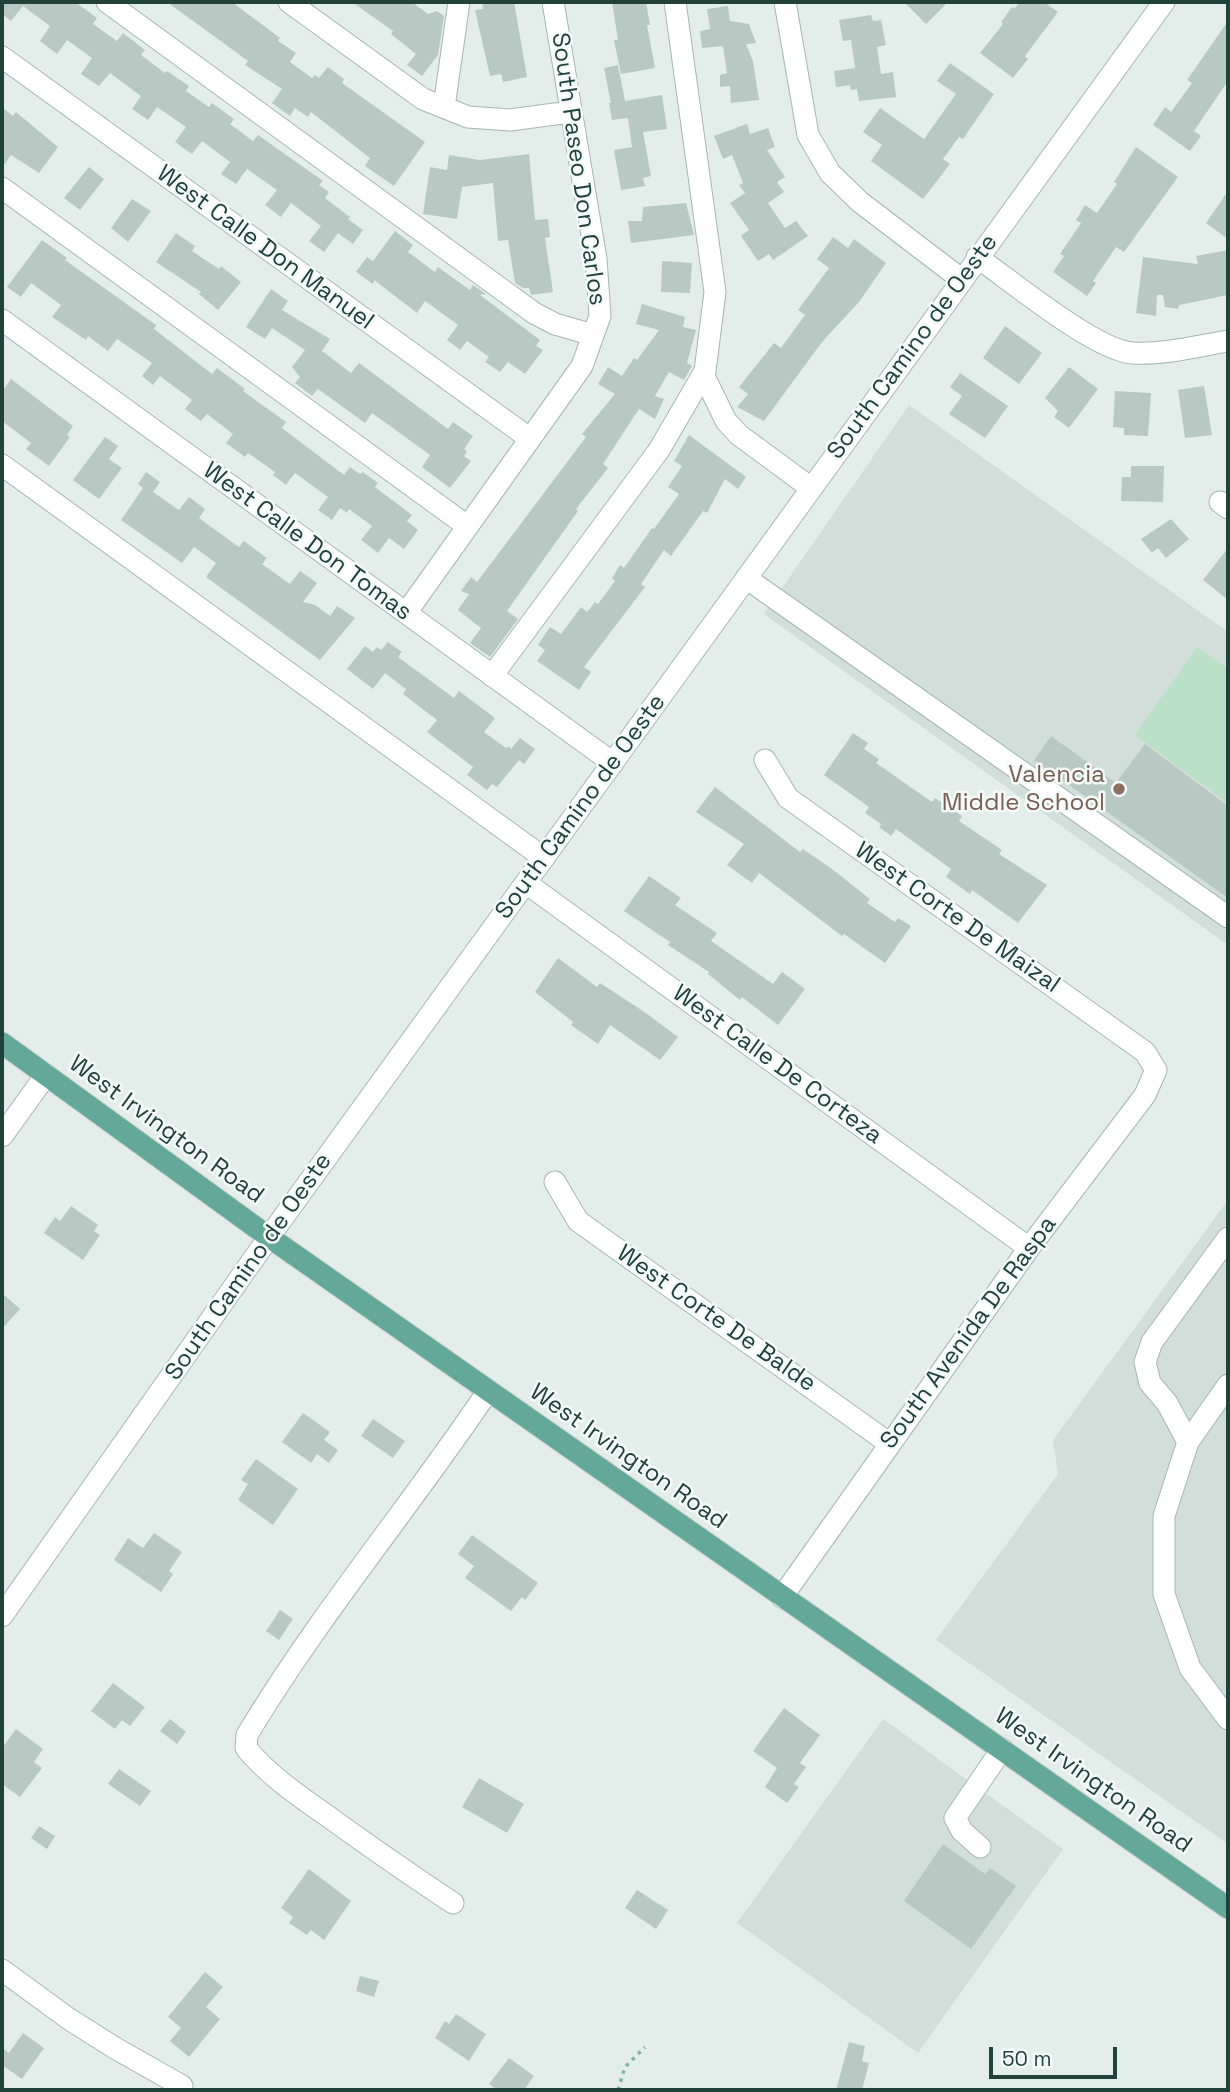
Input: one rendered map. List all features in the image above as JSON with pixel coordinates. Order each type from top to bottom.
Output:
[{"type":"main road","name":"West Irvington Road","points":[[2,1043],[269,1237],[1228,1908]]},
{"type":"street","points":[[107,2],[534,313],[555,324],[593,335]]},
{"type":"street","points":[[289,2],[423,99],[468,117],[510,120],[570,112]]},
{"type":"street","points":[[444,107],[459,2]]},
{"type":"street","name":"South Paseo Don Carlos","points":[[405,613],[582,366],[600,316],[596,259],[553,2]]},
{"type":"street","points":[[492,676],[659,450],[703,374],[715,292],[675,2]]},
{"type":"street","points":[[785,2],[808,135],[830,173],[860,202],[961,279]]},
{"type":"street","name":"South Camino de Oeste","points":[[2,1616],[269,1237],[1164,2]]},
{"type":"street","name":"West Calle Don Manuel","points":[[2,57],[529,438]]},
{"type":"street","points":[[2,188],[467,526]]},
{"type":"street","points":[[977,257],[1098,341],[1130,353],[1170,351],[1228,341]]},
{"type":"street","name":"West Calle Don Tomas","points":[[2,320],[613,763]]},
{"type":"street","points":[[703,374],[726,421],[739,435],[811,488]]},
{"type":"street","points":[[2,465],[544,858]]},
{"type":"street","points":[[746,578],[1228,917]]},
{"type":"street","name":"West Corte De Maizal","points":[[765,760],[788,798],[1145,1052],[1156,1070]]},
{"type":"street","name":"West Calle De Corteza","points":[[526,883],[1029,1248]]},
{"type":"street","name":"South Avenida De Raspa","points":[[782,1597],[1029,1248],[1145,1095],[1156,1070]]},
{"type":"street","points":[[2,1136],[46,1075]]},
{"type":"street","name":"West Corte De Balde","points":[[555,1182],[578,1221],[890,1444]]},
{"type":"street","points":[[1188,1442],[1167,1403],[1150,1383],[1144,1363],[1152,1342],[1228,1238]]},
{"type":"street","points":[[1228,1385],[1188,1442],[1164,1516],[1164,1594],[1190,1668],[1228,1719]]},
{"type":"street","points":[[453,1903],[317,1808],[261,1766],[246,1748],[247,1735],[298,1655],[441,1460],[488,1391]]},
{"type":"street","points":[[980,1847],[962,1831],[955,1818],[1002,1749]]},
{"type":"street","points":[[2,1970],[69,2019],[182,2086]]},
{"type":"path","points":[[618,2090],[625,2067],[645,2047]]},
{"type":"shaded area","name":"Valencia Middle School","points":[[909,405],[1228,632],[1228,945],[764,614]]},
{"type":"shaded area","points":[[1228,1200],[1228,1844],[936,1640],[1058,1474],[1053,1440]]},
{"type":"shaded area","points":[[883,1719],[1063,1849],[918,2053],[737,1923]]},
{"type":"green space","points":[[1197,647],[1228,669],[1228,803],[1135,735]]},
{"type":"building","points":[[2,2],[75,2],[97,18],[93,24],[117,41],[123,33],[145,50],[141,55],[165,73],[167,71],[189,86],[186,91],[209,107],[212,103],[234,119],[230,124],[253,141],[258,135],[323,181],[319,185],[329,192],[325,198],[363,230],[353,244],[338,233],[324,252],[309,241],[321,226],[291,203],[281,217],[265,205],[277,190],[247,169],[236,184],[221,174],[230,162],[202,141],[192,154],[175,142],[186,127],[157,107],[148,120],[132,109],[141,96],[110,73],[99,86],[81,74],[92,58],[67,40],[57,54],[40,41],[50,26],[23,6],[11,21],[2,14]]},
{"type":"building","points":[[167,2],[232,2],[296,53],[290,62],[312,78],[315,75],[319,78],[328,67],[344,79],[342,83],[425,142],[394,186],[365,166],[370,158],[311,112],[308,117],[295,108],[290,116],[272,103],[282,89],[245,65],[248,61]]},
{"type":"building","points":[[352,2],[412,2],[428,14],[437,11],[444,16],[438,55],[422,76],[407,65],[416,54],[391,34],[393,31]]},
{"type":"building","points":[[482,2],[514,2],[527,77],[503,82],[501,74],[490,76],[475,10],[483,9]]},
{"type":"building","points":[[612,2],[646,2],[650,25],[647,25],[655,68],[621,74],[614,40],[618,40]]},
{"type":"building","points":[[904,2],[948,2],[926,24]]},
{"type":"building","points":[[1020,2],[1044,2],[1058,12],[1025,56],[1028,59],[1013,78],[980,53],[1003,24],[1001,22],[1012,7],[1015,8]]},
{"type":"building","points":[[728,6],[730,21],[749,24],[756,43],[746,44],[753,61],[759,100],[731,103],[730,86],[720,87],[720,75],[727,73],[723,46],[702,48],[700,31],[710,29],[707,9]]},
{"type":"building","points":[[871,15],[873,21],[881,20],[886,45],[877,47],[881,74],[893,72],[896,97],[859,101],[857,89],[851,90],[850,85],[836,87],[834,71],[855,68],[851,40],[843,41],[839,20]]},
{"type":"building","points":[[1228,21],[1228,81],[1194,131],[1201,136],[1190,151],[1153,125],[1165,107],[1171,112],[1192,83],[1187,80]]},
{"type":"building","points":[[950,63],[994,94],[963,139],[959,137],[943,159],[950,164],[923,199],[871,161],[882,145],[863,132],[880,108],[924,139],[956,94],[937,81]]},
{"type":"building","points":[[618,65],[625,101],[662,95],[667,129],[643,132],[651,176],[643,178],[645,186],[621,190],[614,150],[632,147],[628,118],[612,120],[604,68]]},
{"type":"building","points":[[2,107],[13,116],[16,112],[58,147],[39,173],[11,155],[2,168]]},
{"type":"building","points":[[747,124],[750,134],[768,128],[775,147],[767,150],[785,177],[777,182],[784,192],[768,203],[785,228],[796,221],[808,236],[773,260],[769,254],[758,261],[741,236],[749,230],[730,203],[745,193],[739,185],[743,183],[732,155],[723,159],[714,136]]},
{"type":"building","points":[[1136,147],[1178,177],[1124,252],[1116,247],[1093,281],[1096,283],[1087,296],[1053,272],[1064,256],[1060,254],[1081,223],[1076,220],[1085,205],[1097,213],[1117,184],[1114,182]]},
{"type":"building","points":[[529,154],[535,220],[548,219],[550,237],[545,238],[553,292],[531,295],[529,288],[515,283],[508,240],[498,241],[493,183],[462,187],[457,219],[423,214],[430,167],[447,170],[449,155],[480,160]]},
{"type":"building","points":[[89,167],[104,179],[80,210],[64,198]]},
{"type":"building","points":[[1228,191],[1228,239],[1206,223]]},
{"type":"building","points":[[132,199],[151,211],[128,242],[111,228]]},
{"type":"building","points":[[686,203],[694,235],[631,243],[628,221],[642,221],[643,207]]},
{"type":"building","points":[[395,231],[413,245],[408,252],[435,272],[438,267],[470,290],[473,285],[486,294],[480,295],[540,340],[536,346],[543,350],[525,374],[508,362],[500,372],[485,362],[489,357],[467,341],[460,350],[447,340],[458,325],[425,301],[417,313],[374,280],[373,284],[356,272],[367,257],[373,261]]},
{"type":"building","points":[[176,233],[195,246],[192,251],[219,269],[221,266],[241,282],[218,310],[199,294],[201,292],[156,262]]},
{"type":"building","points":[[833,237],[848,248],[854,239],[886,263],[859,302],[822,342],[764,421],[737,407],[748,394],[739,387],[774,343],[781,348],[805,315],[798,310],[829,268],[817,259]]},
{"type":"building","points":[[42,240],[67,258],[65,260],[156,325],[154,329],[212,374],[217,368],[245,389],[243,391],[286,422],[282,428],[344,475],[350,467],[360,474],[363,472],[378,483],[375,487],[412,515],[407,521],[418,530],[404,549],[389,538],[378,553],[361,540],[372,526],[349,509],[347,513],[340,508],[332,520],[318,510],[328,497],[295,473],[286,485],[273,475],[275,472],[248,453],[245,457],[226,443],[233,434],[207,414],[201,421],[185,409],[192,400],[160,376],[153,385],[142,376],[152,363],[117,339],[108,351],[88,336],[86,340],[52,317],[61,305],[31,283],[21,297],[7,287]]},
{"type":"building","points":[[1228,250],[1228,295],[1179,305],[1178,309],[1165,307],[1163,295],[1157,295],[1156,316],[1136,313],[1143,257],[1198,264],[1196,256]]},
{"type":"building","points":[[662,261],[692,263],[690,293],[661,292]]},
{"type":"building","points":[[271,289],[288,301],[282,310],[330,339],[322,351],[351,373],[359,363],[448,429],[453,422],[473,436],[464,449],[467,451],[464,456],[471,461],[450,488],[422,467],[430,455],[372,413],[365,423],[318,389],[312,396],[295,383],[300,377],[292,367],[305,350],[272,328],[265,339],[246,327]]},
{"type":"building","points":[[642,304],[685,317],[683,327],[696,330],[687,363],[692,366],[684,380],[669,372],[655,396],[664,399],[655,419],[639,409],[603,464],[608,468],[576,509],[578,511],[507,611],[518,619],[490,657],[470,643],[481,628],[458,610],[469,594],[461,591],[471,577],[477,582],[586,437],[582,434],[615,394],[598,384],[608,367],[622,376],[659,330],[636,324]]},
{"type":"building","points":[[1005,326],[1042,353],[1019,384],[983,358]]},
{"type":"building","points":[[1069,367],[1098,389],[1069,428],[1054,417],[1058,411],[1045,398]]},
{"type":"building","points":[[960,373],[1008,406],[985,438],[949,414],[962,396],[950,387]]},
{"type":"building","points":[[11,379],[73,426],[67,435],[70,437],[49,466],[26,449],[31,443],[2,421],[2,392]]},
{"type":"building","points":[[1204,386],[1212,435],[1185,438],[1178,390]]},
{"type":"building","points":[[1115,391],[1151,393],[1148,436],[1124,435],[1124,428],[1113,427]]},
{"type":"building","points":[[689,435],[746,477],[738,489],[725,479],[707,513],[703,511],[671,556],[664,550],[641,584],[645,587],[584,667],[591,672],[579,690],[537,661],[545,650],[538,645],[550,627],[561,634],[581,607],[587,612],[595,602],[598,604],[615,581],[612,578],[620,565],[624,568],[652,528],[654,529],[679,494],[668,487],[682,466],[674,461]]},
{"type":"building","points":[[105,437],[118,446],[109,459],[122,468],[99,499],[73,480]]},
{"type":"building","points":[[1131,466],[1164,466],[1163,502],[1121,501],[1122,477],[1131,477]]},
{"type":"building","points":[[146,472],[160,482],[153,492],[179,510],[189,497],[205,509],[199,518],[239,547],[244,541],[267,558],[262,564],[290,584],[300,571],[317,583],[303,602],[315,605],[330,616],[337,606],[355,618],[320,660],[206,577],[216,563],[194,547],[182,563],[121,520],[143,488],[138,484]]},
{"type":"building","points":[[1171,519],[1189,539],[1166,558],[1158,548],[1152,553],[1141,539]]},
{"type":"building","points":[[1228,548],[1228,600],[1203,580]]},
{"type":"building","points":[[388,642],[402,652],[398,657],[454,698],[459,691],[495,718],[484,732],[506,748],[509,746],[511,749],[520,738],[535,749],[524,764],[519,760],[497,787],[492,784],[487,790],[467,775],[473,767],[427,732],[437,720],[403,694],[406,689],[385,673],[373,689],[347,669],[365,646],[373,652],[377,647],[381,650]]},
{"type":"building","points":[[853,733],[868,743],[864,749],[879,759],[876,763],[932,802],[935,798],[962,816],[959,821],[1002,850],[999,854],[1047,885],[1018,923],[972,890],[970,894],[946,877],[951,869],[896,829],[891,836],[879,827],[881,824],[865,813],[869,807],[824,775]]},
{"type":"building","points":[[1051,736],[1116,783],[1145,744],[1228,806],[1228,898],[1034,760]]},
{"type":"building","points":[[715,787],[800,852],[803,849],[832,869],[870,899],[867,903],[895,922],[898,918],[911,926],[885,963],[844,934],[842,936],[759,873],[752,883],[727,865],[744,844],[696,812]]},
{"type":"building","points":[[649,876],[681,898],[675,905],[717,933],[711,941],[773,984],[782,972],[805,989],[778,1025],[742,997],[740,1000],[708,974],[709,972],[668,945],[670,942],[624,911]]},
{"type":"building","points":[[558,958],[597,987],[600,983],[678,1037],[660,1060],[610,1025],[598,1044],[571,1025],[573,1022],[535,992]]},
{"type":"building","points":[[71,1206],[98,1225],[94,1231],[100,1235],[83,1260],[44,1233],[55,1217],[60,1221]]},
{"type":"building","points":[[2,1293],[20,1309],[2,1329]]},
{"type":"building","points":[[303,1413],[330,1432],[324,1440],[338,1450],[329,1463],[317,1454],[311,1463],[282,1442]]},
{"type":"building","points":[[373,1419],[405,1441],[393,1458],[361,1436]]},
{"type":"building","points":[[256,1459],[298,1489],[273,1525],[238,1500],[248,1484],[241,1480]]},
{"type":"building","points":[[154,1533],[182,1552],[169,1571],[173,1574],[161,1592],[114,1560],[128,1538],[143,1548]]},
{"type":"building","points":[[472,1535],[538,1583],[525,1600],[522,1597],[511,1611],[465,1578],[474,1566],[458,1554]]},
{"type":"building","points":[[280,1610],[293,1619],[279,1640],[266,1631]]},
{"type":"building","points":[[113,1683],[145,1707],[130,1726],[122,1720],[115,1729],[91,1711]]},
{"type":"building","points":[[784,1708],[820,1735],[800,1763],[806,1767],[794,1784],[799,1787],[787,1803],[765,1787],[777,1768],[753,1751]]},
{"type":"building","points":[[170,1719],[186,1732],[177,1744],[160,1731]]},
{"type":"building","points":[[16,1729],[43,1749],[34,1762],[42,1768],[20,1797],[2,1784],[2,1748]]},
{"type":"building","points":[[119,1769],[151,1791],[140,1806],[108,1784]]},
{"type":"building","points":[[479,1778],[524,1804],[507,1833],[462,1807]]},
{"type":"building","points":[[39,1826],[55,1836],[47,1849],[31,1838]]},
{"type":"building","points":[[943,1844],[985,1874],[990,1868],[1016,1886],[971,1949],[904,1901]]},
{"type":"building","points":[[309,1869],[351,1901],[324,1940],[311,1930],[307,1935],[289,1923],[293,1917],[281,1908]]},
{"type":"building","points":[[637,1890],[668,1910],[656,1929],[625,1908]]},
{"type":"building","points":[[205,1972],[223,1987],[206,2007],[220,2019],[189,2057],[170,2041],[181,2028],[168,2017]]},
{"type":"building","points":[[360,1976],[379,1981],[374,1997],[356,1991]]},
{"type":"building","points":[[456,2014],[486,2034],[469,2061],[435,2038],[445,2021],[449,2024]]},
{"type":"building","points":[[23,2033],[44,2048],[22,2079],[2,2065],[2,2048],[9,2053]]},
{"type":"building","points":[[849,2042],[865,2046],[862,2061],[869,2063],[862,2090],[836,2090]]},
{"type":"building","points":[[509,2058],[534,2076],[524,2090],[497,2090],[489,2084]]},
{"type":"place","name":"Valencia Middle School","points":[[1119,789]]}]
